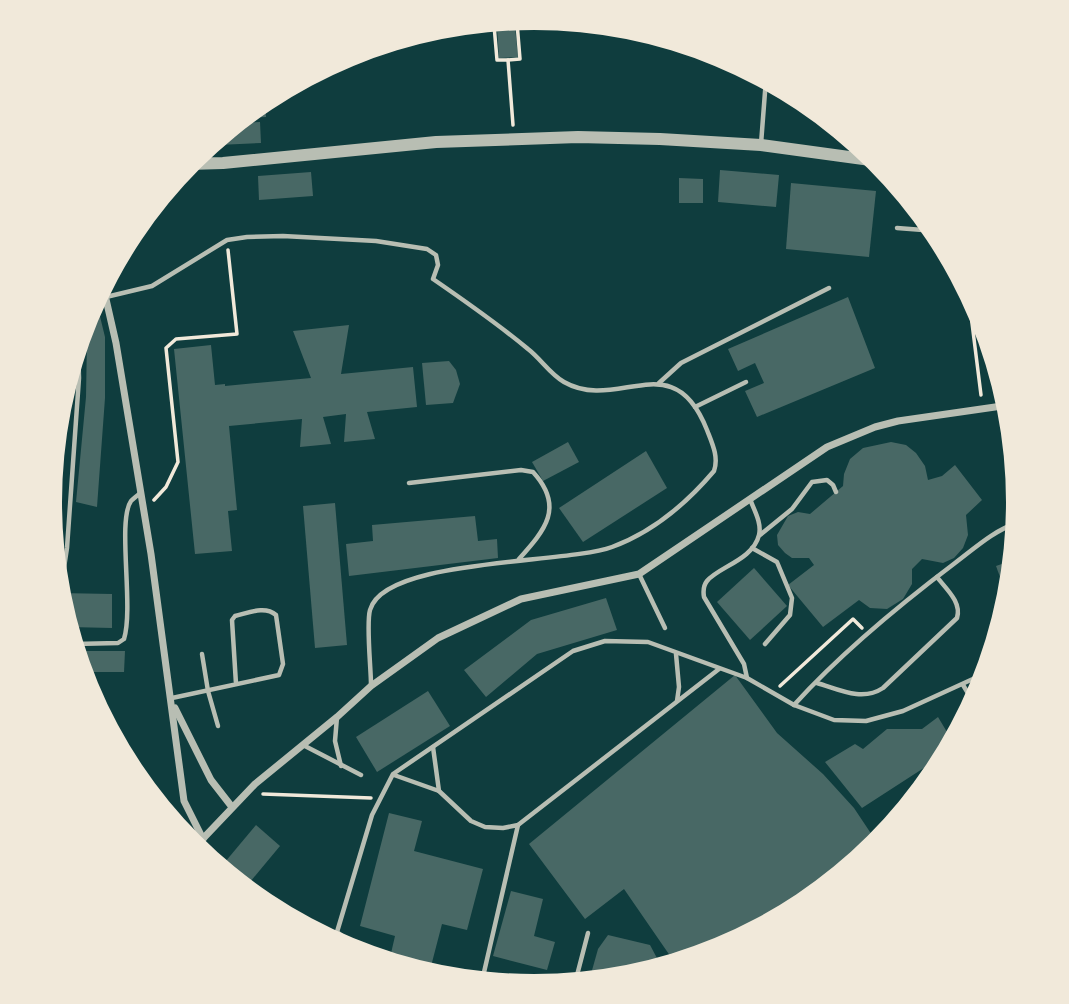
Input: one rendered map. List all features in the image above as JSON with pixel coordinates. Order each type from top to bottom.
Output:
[{"type":"street","points":[[206,163],[422,143],[514,138],[660,139],[761,145],[858,158]]},
{"type":"street","points":[[107,302],[144,512],[184,801],[202,837]]},
{"type":"street","points":[[204,838],[247,793],[371,686],[438,638],[521,599],[639,574],[827,447],[876,427],[997,407]]},
{"type":"street","points":[[172,700],[211,780],[232,807]]},
{"type":"lane","points":[[761,145],[765,90]]},
{"type":"lane","points":[[897,228],[920,230]]},
{"type":"lane","points":[[110,296],[152,286],[226,240],[283,236],[376,242],[427,249],[436,255],[438,265],[433,279],[530,350],[571,386],[597,391],[659,384],[689,398],[705,426],[716,457],[716,465],[714,471],[685,502],[638,536],[610,548],[591,553],[518,560],[417,577],[388,587],[370,609],[371,686]]},
{"type":"lane","points":[[659,384],[681,363],[829,288]]},
{"type":"lane","points":[[65,558],[79,377]]},
{"type":"lane","points":[[695,407],[746,382]]},
{"type":"lane","points":[[409,483],[521,470],[533,472],[548,494],[548,523],[518,560]]},
{"type":"lane","points":[[747,678],[744,664],[704,597],[703,588],[707,580],[729,568],[752,548],[759,536],[792,509],[812,482],[827,480],[836,492]]},
{"type":"lane","points":[[84,644],[118,643],[124,639],[128,611],[127,520],[131,502],[141,493]]},
{"type":"lane","points":[[750,499],[759,523],[759,536]]},
{"type":"lane","points":[[794,705],[868,635],[937,577],[1000,528],[1006,526]]},
{"type":"lane","points":[[752,548],[777,562],[792,598],[790,615],[765,644]]},
{"type":"lane","points":[[639,574],[665,628]]},
{"type":"lane","points":[[816,683],[860,695],[870,695],[883,688],[957,618],[959,611],[956,602],[937,577]]},
{"type":"lane","points":[[172,700],[279,675],[282,669],[276,615],[271,611],[235,616],[232,620],[236,684]]},
{"type":"lane","points":[[337,931],[368,828],[393,774],[572,652],[606,641],[648,642],[747,678],[794,705],[834,720],[866,721],[903,710],[972,680]]},
{"type":"lane","points":[[202,654],[208,691],[218,726]]},
{"type":"lane","points":[[676,654],[679,687],[677,702]]},
{"type":"lane","points":[[393,774],[439,791],[471,821],[485,827],[518,825],[719,669]]},
{"type":"lane","points":[[963,685],[967,692]]},
{"type":"lane","points":[[337,717],[335,741],[341,767]]},
{"type":"lane","points":[[303,745],[361,775]]},
{"type":"lane","points":[[433,747],[439,791]]},
{"type":"lane","points":[[484,971],[518,825]]},
{"type":"lane","points":[[578,972],[588,933]]},
{"type":"path","points":[[495,32],[497,61],[520,59],[518,31]]},
{"type":"path","points":[[508,60],[514,138]]},
{"type":"path","points":[[144,512],[166,487],[178,462],[166,348],[176,339],[237,334],[226,240]]},
{"type":"path","points":[[972,324],[981,394]]},
{"type":"path","points":[[778,688],[853,619],[868,635]]},
{"type":"path","points":[[247,793],[380,799]]},
{"type":"building","points":[[515,31],[518,57],[499,58],[497,32]]},
{"type":"building","points":[[260,122],[261,143],[226,145],[247,127]]},
{"type":"building","points":[[720,170],[779,175],[776,207],[718,202]]},
{"type":"building","points":[[311,172],[313,196],[259,200],[258,176]]},
{"type":"building","points":[[679,178],[703,179],[703,203],[679,203]]},
{"type":"building","points":[[791,183],[876,191],[869,257],[786,249]]},
{"type":"building","points":[[848,297],[875,368],[757,417],[745,391],[764,383],[755,363],[738,371],[728,349]]},
{"type":"building","points":[[100,317],[105,337],[105,398],[97,507],[76,502],[86,397],[87,351]]},
{"type":"building","points":[[349,325],[341,374],[413,367],[417,407],[367,412],[375,439],[344,442],[346,414],[323,417],[331,444],[300,447],[302,419],[229,426],[237,510],[228,511],[232,551],[195,554],[174,349],[211,345],[215,385],[311,378],[293,331]]},
{"type":"building","points":[[449,361],[456,370],[460,384],[453,403],[426,405],[422,363]]},
{"type":"building","points":[[568,442],[579,462],[543,481],[532,462]]},
{"type":"building","points":[[891,442],[906,445],[916,453],[925,466],[928,480],[942,476],[955,465],[982,500],[966,515],[968,535],[963,548],[954,558],[943,563],[922,559],[912,569],[912,584],[903,599],[887,609],[870,608],[859,600],[823,627],[788,585],[814,565],[809,558],[792,558],[785,553],[778,545],[777,535],[788,516],[798,512],[810,514],[843,486],[850,459],[863,448]]},
{"type":"building","points":[[646,451],[667,488],[583,542],[559,508]]},
{"type":"building","points":[[335,503],[347,645],[315,648],[303,506]]},
{"type":"building","points":[[475,516],[478,541],[497,539],[498,558],[349,576],[346,544],[373,541],[372,525]]},
{"type":"building","points":[[1003,564],[1001,578],[996,566]]},
{"type":"building","points":[[754,568],[787,606],[750,640],[717,602]]},
{"type":"building","points":[[71,593],[112,594],[112,628],[79,627]]},
{"type":"building","points":[[606,598],[617,630],[537,654],[486,697],[464,670],[531,620]]},
{"type":"building","points":[[86,651],[125,651],[124,672],[94,672]]},
{"type":"building","points":[[735,675],[777,733],[823,774],[854,808],[871,833],[822,877],[771,911],[715,938],[669,954],[624,889],[585,919],[529,844]]},
{"type":"building","points":[[428,691],[450,726],[377,772],[356,737]]},
{"type":"building","points":[[938,717],[947,731],[924,768],[862,808],[825,762],[855,744],[863,749],[887,729],[922,729]]},
{"type":"building","points":[[389,813],[422,821],[414,851],[483,869],[467,930],[442,924],[432,963],[391,952],[395,936],[360,926]]},
{"type":"building","points":[[256,825],[280,846],[251,880],[227,860]]},
{"type":"building","points":[[511,891],[543,899],[534,936],[555,942],[547,970],[493,956]]},
{"type":"building","points":[[608,935],[650,945],[657,958],[592,970],[598,949]]}]
